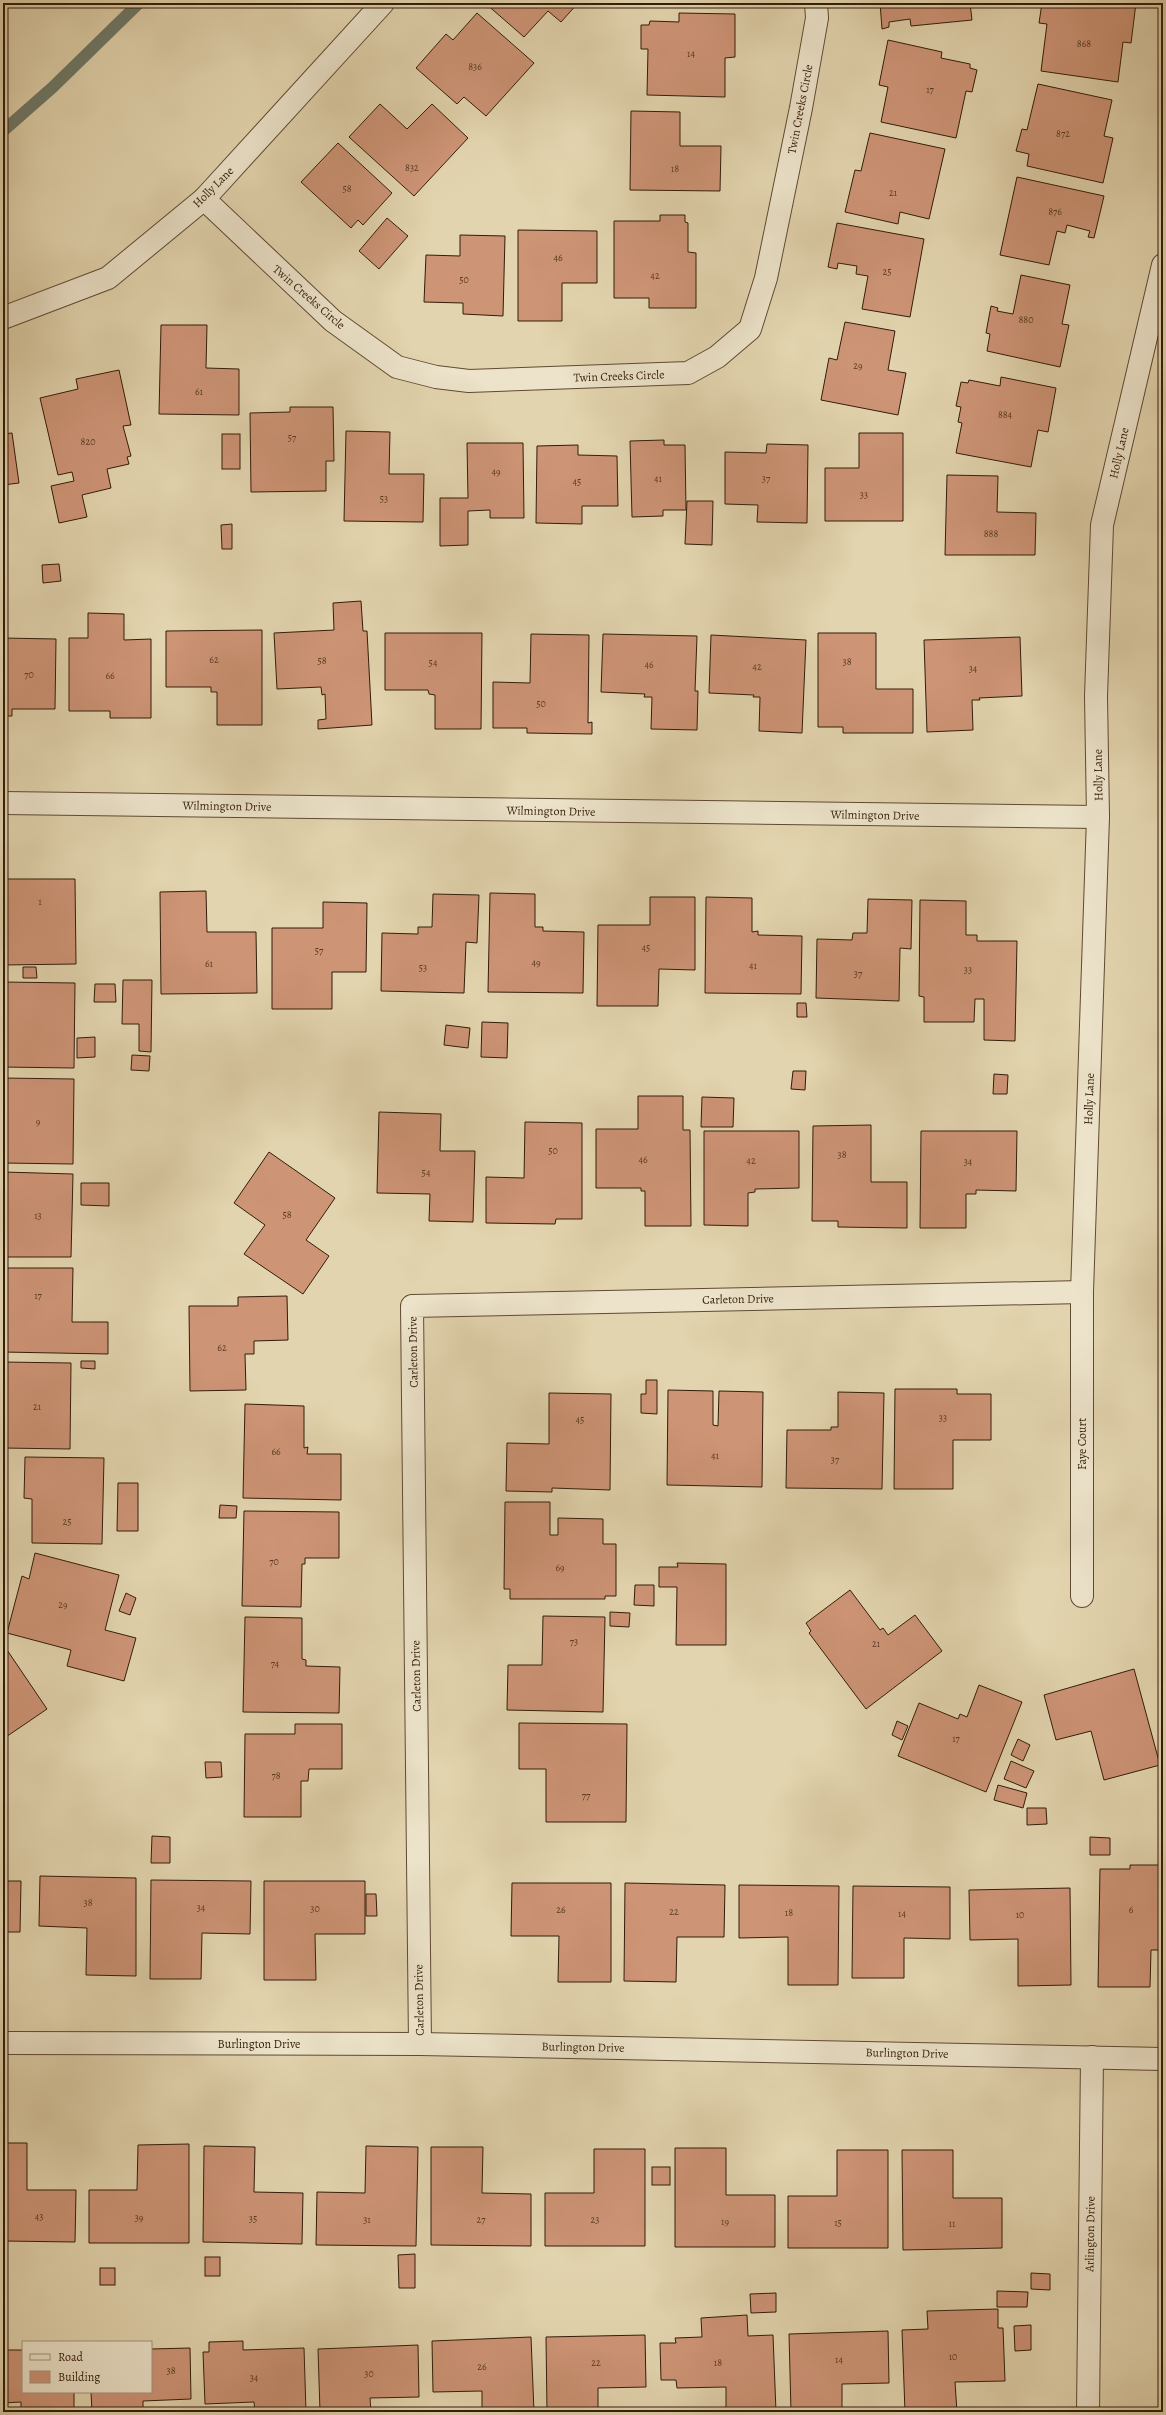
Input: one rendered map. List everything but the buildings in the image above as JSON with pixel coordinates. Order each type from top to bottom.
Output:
[{"type":"street","name":"Holly Lane","points":[[3,318],[108,278],[204,199],[383,3]]},
{"type":"street","name":"Twin Creeks Circle","points":[[204,199],[333,321],[397,367],[436,377],[469,381],[688,373],[717,357],[750,329],[766,278],[801,108],[817,18],[816,3]]},
{"type":"street","name":"Holly Lane","points":[[1082,1292],[1098,817],[1096,696],[1102,525],[1163,265]]},
{"type":"street","name":"Wilmington Drive","points":[[3,803],[1098,817]]},
{"type":"street","name":"Faye Court","points":[[1082,1292],[1082,1596]]},
{"type":"street","name":"Carleton Drive","points":[[420,2044],[412,1306],[1082,1292]]},
{"type":"street","name":"Burlington Drive","points":[[3,2043],[420,2044],[1163,2059]]},
{"type":"street","name":"Arlington Drive","points":[[1088,2412],[1092,2057]]},
{"type":"waterway","points":[[3,131],[53,87],[139,3]]}]
